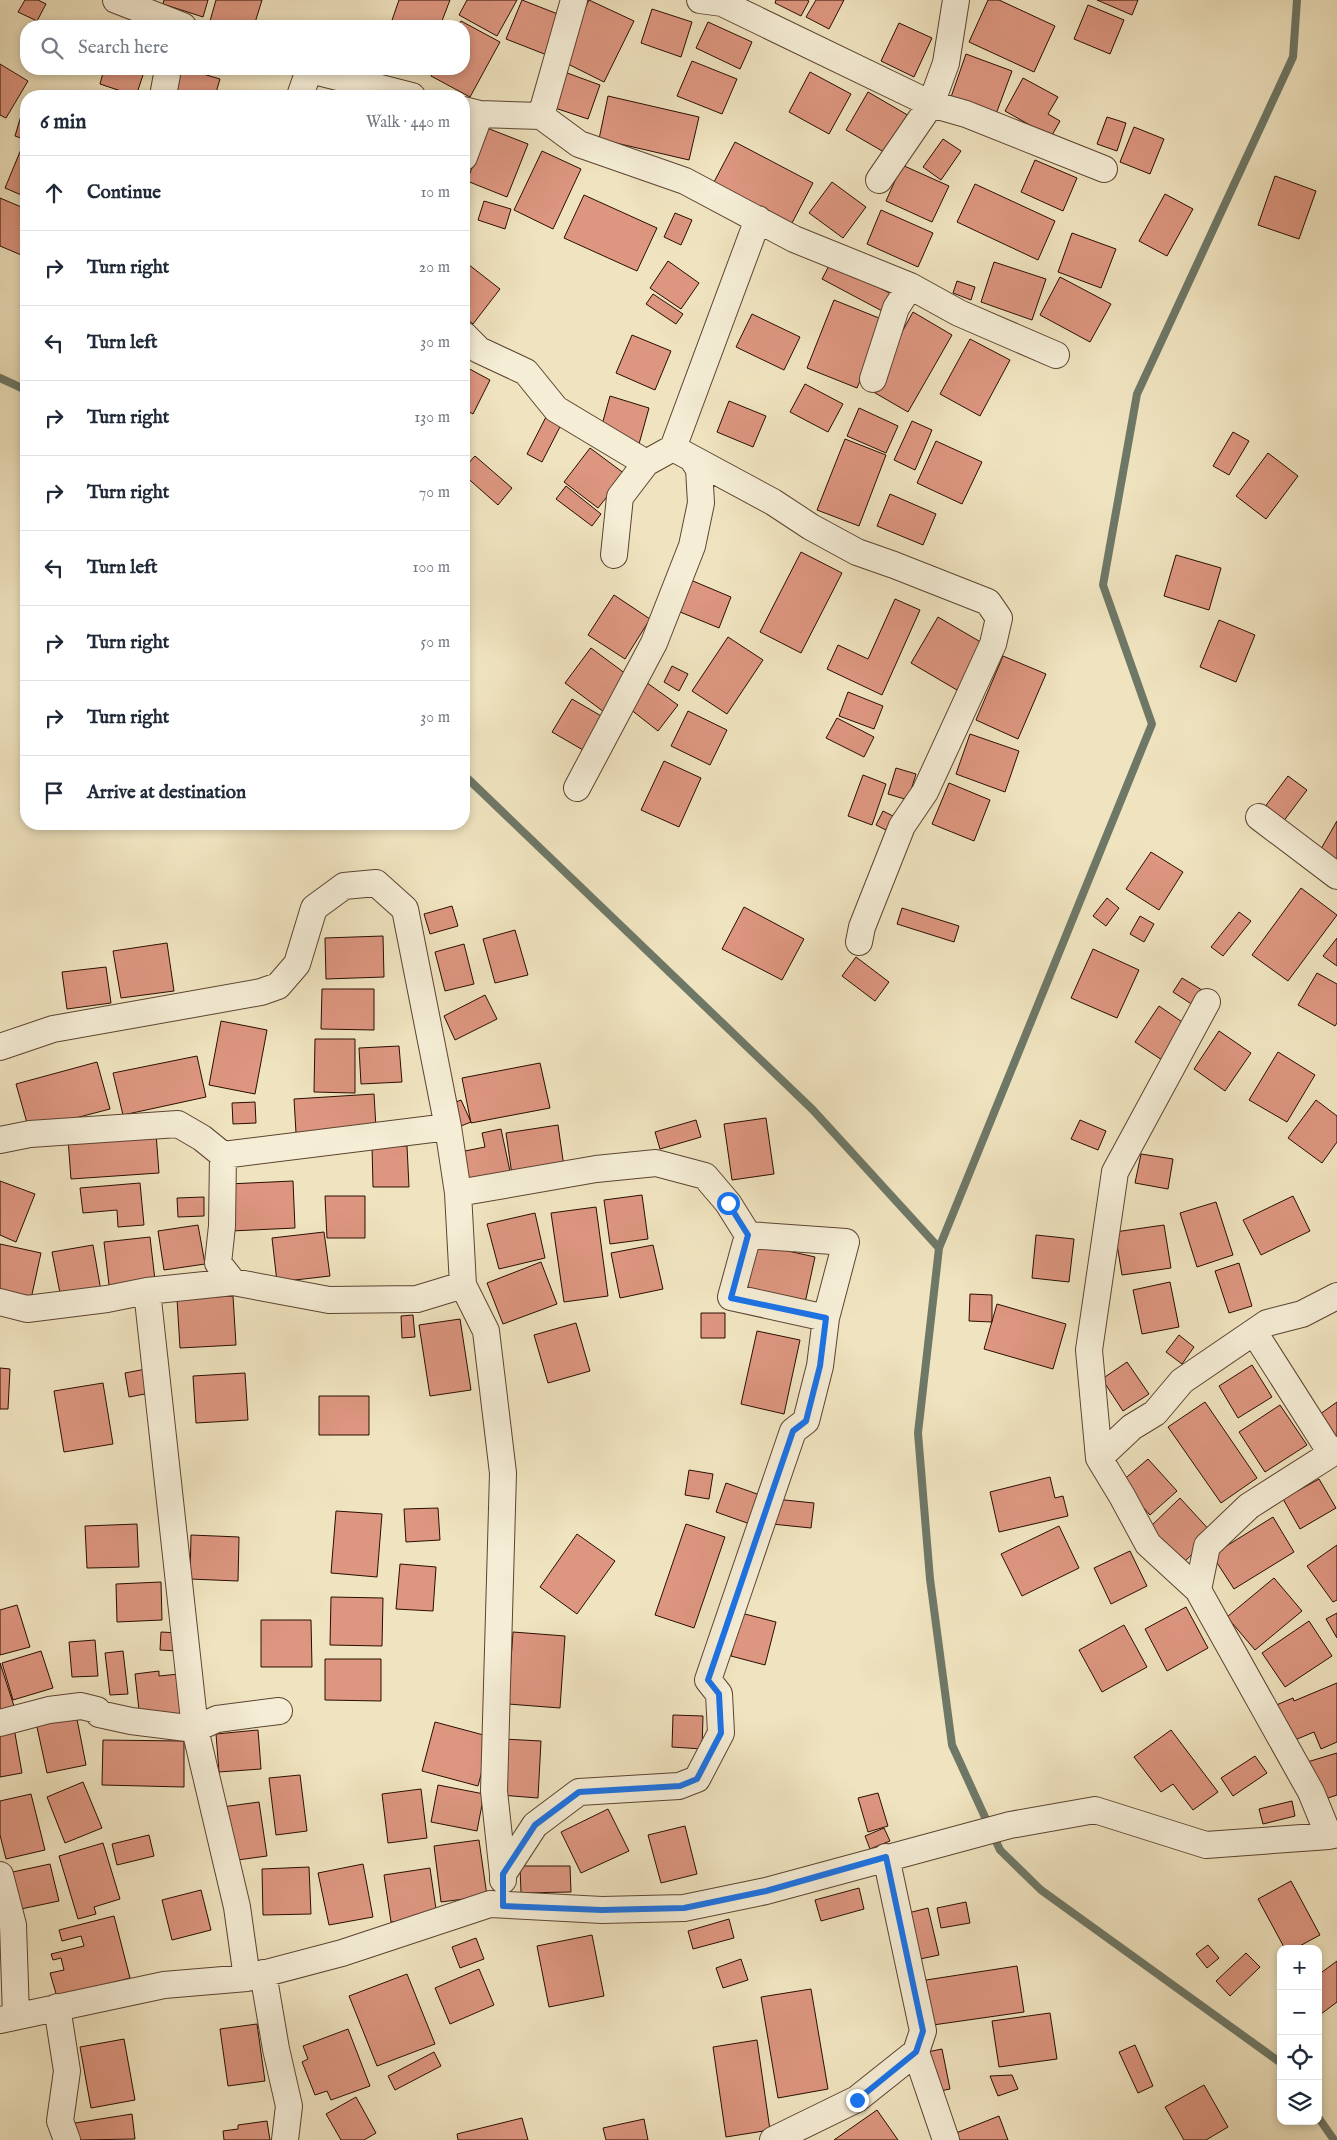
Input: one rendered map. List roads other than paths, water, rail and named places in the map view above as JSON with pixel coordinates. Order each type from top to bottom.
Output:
[{"type":"street","points":[[116,0],[166,20]]},
{"type":"street","points":[[541,116],[574,0]]},
{"type":"street","points":[[700,0],[722,3],[931,104],[966,114],[1104,169]]},
{"type":"street","points":[[879,180],[931,104],[946,63],[956,0]]},
{"type":"street","points":[[164,90],[167,75]]},
{"type":"street","points":[[302,90],[305,75]]},
{"type":"street","points":[[330,75],[389,90]]},
{"type":"street","points":[[472,112],[541,116],[579,144],[684,181],[794,239],[910,286],[959,313],[1056,355]]},
{"type":"street","points":[[683,454],[758,219]]},
{"type":"street","points":[[873,379],[896,308],[910,286]]},
{"type":"street","points":[[470,341],[479,350],[526,372],[556,409],[646,463]]},
{"type":"street","points":[[577,788],[654,643],[692,546],[701,503],[699,469],[683,454]]},
{"type":"street","points":[[614,555],[620,497],[646,463],[683,454],[773,502],[811,527],[857,552],[988,602],[999,618],[993,644],[925,792],[902,826],[862,927],[859,942]]},
{"type":"street","points":[[1258,818],[1337,876]]},
{"type":"street","points":[[0,1047],[53,1028],[261,992],[278,986],[297,964],[314,908],[344,886],[376,883],[405,909],[448,1127],[458,1193],[463,1284],[486,1331],[502,1474],[494,1790],[503,1874],[503,1906]]},
{"type":"street","points":[[0,1875],[13,1925],[8,2018],[164,1985],[255,1975],[342,1953],[490,1904],[602,1910],[684,1908],[766,1891],[1010,1825],[1095,1810],[1206,1845],[1333,1835],[1198,1590],[1148,1544],[1099,1458],[1089,1350],[1115,1172],[1207,1002]]},
{"type":"street","points":[[0,1140],[30,1134],[178,1124],[202,1138],[223,1155],[448,1127]]},
{"type":"street","points":[[223,1155],[222,1226],[218,1263],[233,1282]]},
{"type":"street","points":[[458,1193],[596,1169],[656,1163],[705,1176],[728,1203],[748,1235],[731,1298],[826,1318]]},
{"type":"street","points":[[503,1874],[535,1825],[579,1792],[680,1786],[697,1779],[721,1733],[719,1694],[708,1680],[793,1431],[806,1421],[820,1366],[826,1318],[846,1242],[748,1235]]},
{"type":"street","points":[[0,1302],[27,1309],[107,1299],[146,1291],[233,1282],[329,1300],[417,1298],[463,1284]]},
{"type":"street","points":[[146,1291],[195,1730],[237,1908],[276,2049],[289,2106],[285,2140]]},
{"type":"street","points":[[1099,1458],[1132,1427],[1156,1413],[1182,1381],[1267,1323],[1334,1304]]},
{"type":"street","points":[[1198,1590],[1207,1546],[1249,1506],[1334,1451],[1254,1332]]},
{"type":"street","points":[[0,1723],[49,1710],[81,1706],[96,1710],[99,1714],[131,1721],[195,1730],[218,1719],[279,1712]]},
{"type":"street","points":[[773,2140],[857,2100],[916,2052],[923,2031],[886,1857]]},
{"type":"street","points":[[58,2007],[67,2071],[60,2122],[67,2140]]},
{"type":"street","points":[[916,2052],[946,2140]]},
{"type":"waterway","points":[[1277,2060],[1041,1890],[1000,1850],[952,1745],[930,1579],[918,1433],[939,1248],[1152,724],[1103,585],[1137,394],[1293,57],[1297,0]]},
{"type":"waterway","points":[[0,378],[20,387]]},
{"type":"waterway","points":[[470,781],[813,1110],[939,1248]]},
{"type":"waterway","points":[[1322,2123],[1334,2140]]}]
